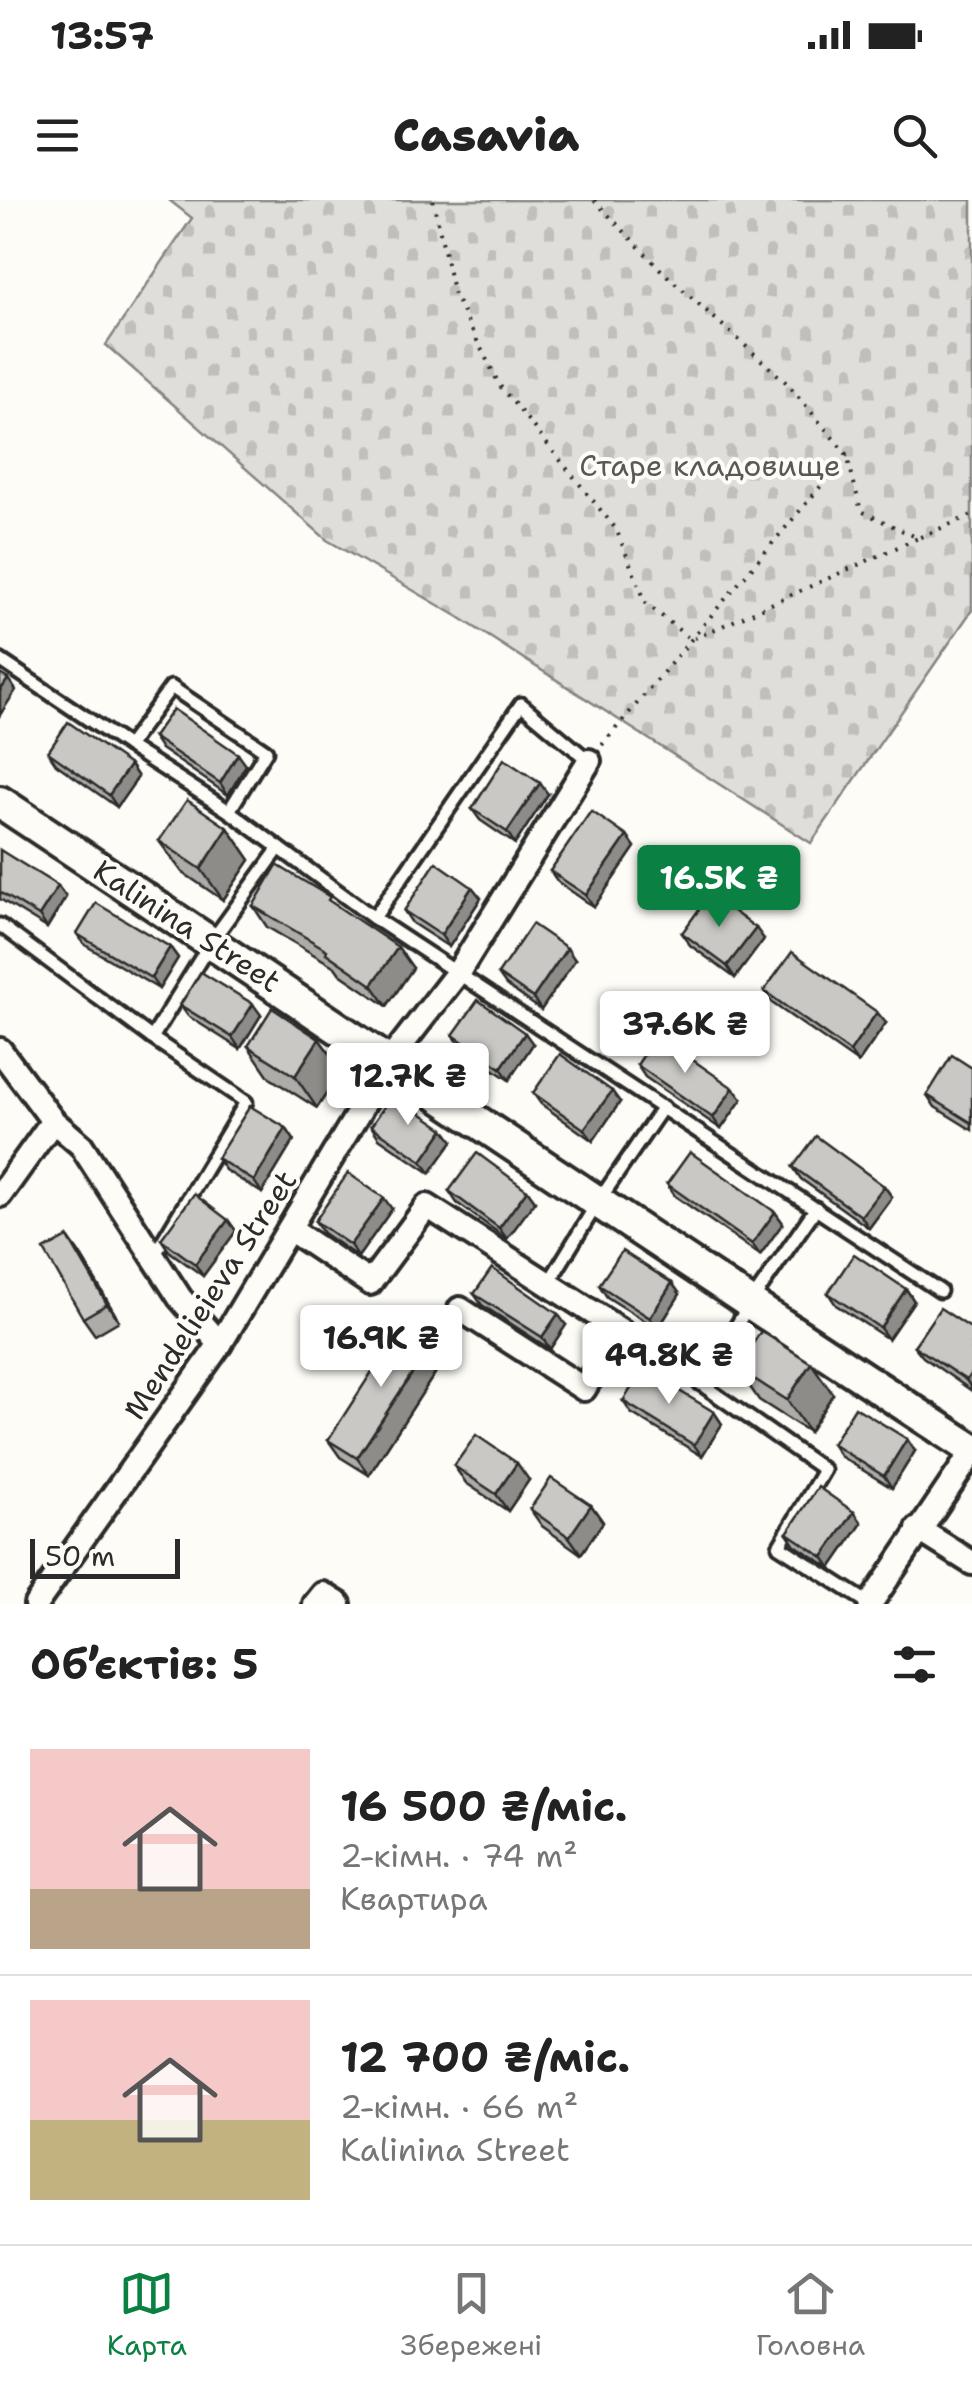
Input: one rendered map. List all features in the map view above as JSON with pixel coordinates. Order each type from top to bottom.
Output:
[{"type":"street","name":"Mendelieieva Street","points":[[36,1604],[220,1344],[390,1060],[458,971],[589,761]]},
{"type":"street","name":"Kalinina Street","points":[[0,802],[972,1451]]},
{"type":"street","points":[[0,1050],[52,1120],[81,1145],[199,1324],[220,1344]]},
{"type":"street","points":[[0,1195],[52,1120]]},
{"type":"street","points":[[291,1230],[370,1283],[427,1206],[620,1330],[584,1389],[460,1309]]},
{"type":"street","points":[[870,1604],[972,1451]]},
{"type":"street","points":[[918,1529],[972,1563]]},
{"type":"street","points":[[315,1604],[323,1594],[338,1604]]},
{"type":"lane","points":[[0,660],[229,811],[374,918],[940,1291]]},
{"type":"lane","points":[[128,746],[170,687],[266,751],[229,811]]},
{"type":"lane","points":[[374,918],[521,704],[589,761]]},
{"type":"lane","points":[[152,1038],[210,942],[279,848]]},
{"type":"lane","points":[[0,925],[246,1102],[153,1257]]},
{"type":"lane","points":[[548,1284],[663,1107]]},
{"type":"lane","points":[[701,1384],[816,1208]]},
{"type":"lane","points":[[620,1330],[824,1470],[780,1546],[870,1604]]},
{"type":"path","points":[[433,200],[454,295],[500,386],[616,530],[646,603],[691,640]]},
{"type":"path","points":[[594,200],[663,272],[788,384],[847,455],[861,511],[918,538]]},
{"type":"path","points":[[589,761],[847,455]]},
{"type":"path","points":[[691,640],[972,515]]},
{"type":"green space","name":"Старе кладовище","points":[[169,200],[972,200],[972,610],[811,843],[457,616],[327,540],[106,345],[192,218]]},
{"type":"building","points":[[0,674],[8,679],[0,691]]},
{"type":"building","points":[[173,709],[238,754],[220,783],[153,737]]},
{"type":"building","points":[[68,722],[130,765],[109,795],[48,752]]},
{"type":"building","points":[[504,759],[540,783],[507,832],[472,809]]},
{"type":"building","points":[[187,800],[228,828],[201,869],[159,841]]},
{"type":"building","points":[[591,811],[627,836],[586,895],[550,871]]},
{"type":"building","points":[[0,850],[58,886],[39,916],[0,892]]},
{"type":"building","points":[[436,862],[472,887],[441,935],[404,911]]},
{"type":"building","points":[[277,865],[330,897],[328,900],[398,947],[372,985],[327,950],[253,906]]},
{"type":"building","points":[[710,894],[756,928],[727,966],[682,933]]},
{"type":"building","points":[[96,903],[170,947],[151,978],[77,934]]},
{"type":"building","points":[[532,924],[567,948],[533,998],[498,974]]},
{"type":"building","points":[[792,952],[877,1012],[850,1052],[764,991]]},
{"type":"building","points":[[201,972],[253,1004],[232,1037],[180,1005]]},
{"type":"building","points":[[478,1000],[525,1033],[501,1068],[453,1035]]},
{"type":"building","points":[[272,1008],[319,1039],[295,1076],[248,1046]]},
{"type":"building","points":[[657,1035],[733,1088],[713,1118],[637,1065]]},
{"type":"building","points":[[560,1054],[612,1091],[584,1129],[533,1093]]},
{"type":"building","points":[[952,1055],[972,1068],[972,1123],[927,1095]]},
{"type":"building","points":[[393,1094],[444,1129],[422,1161],[371,1126]]},
{"type":"building","points":[[250,1106],[286,1128],[254,1181],[217,1158]]},
{"type":"building","points":[[816,1136],[884,1186],[861,1216],[793,1167]]},
{"type":"building","points":[[690,1152],[775,1212],[752,1244],[667,1184]]},
{"type":"building","points":[[477,1153],[527,1190],[499,1228],[449,1191]]},
{"type":"building","points":[[348,1173],[384,1198],[350,1245],[315,1221]]},
{"type":"building","points":[[194,1194],[228,1220],[195,1264],[161,1239]]},
{"type":"building","points":[[68,1237],[107,1304],[83,1318],[44,1250]]},
{"type":"building","points":[[622,1251],[672,1283],[650,1318],[599,1285]]},
{"type":"building","points":[[854,1254],[906,1289],[880,1328],[828,1293]]},
{"type":"building","points":[[492,1268],[558,1314],[542,1337],[474,1294]]},
{"type":"building","points":[[940,1308],[972,1329],[972,1372],[966,1380],[914,1346]]},
{"type":"building","points":[[404,1322],[433,1341],[357,1458],[328,1440]]},
{"type":"building","points":[[761,1331],[811,1363],[787,1400],[737,1368]]},
{"type":"building","points":[[643,1369],[714,1412],[694,1445],[623,1401]]},
{"type":"building","points":[[855,1407],[907,1439],[884,1476],[832,1444]]},
{"type":"building","points":[[476,1435],[517,1463],[496,1494],[454,1466]]},
{"type":"building","points":[[551,1478],[591,1505],[569,1537],[530,1509]]},
{"type":"building","points":[[818,1487],[854,1512],[823,1557],[787,1533]]}]
